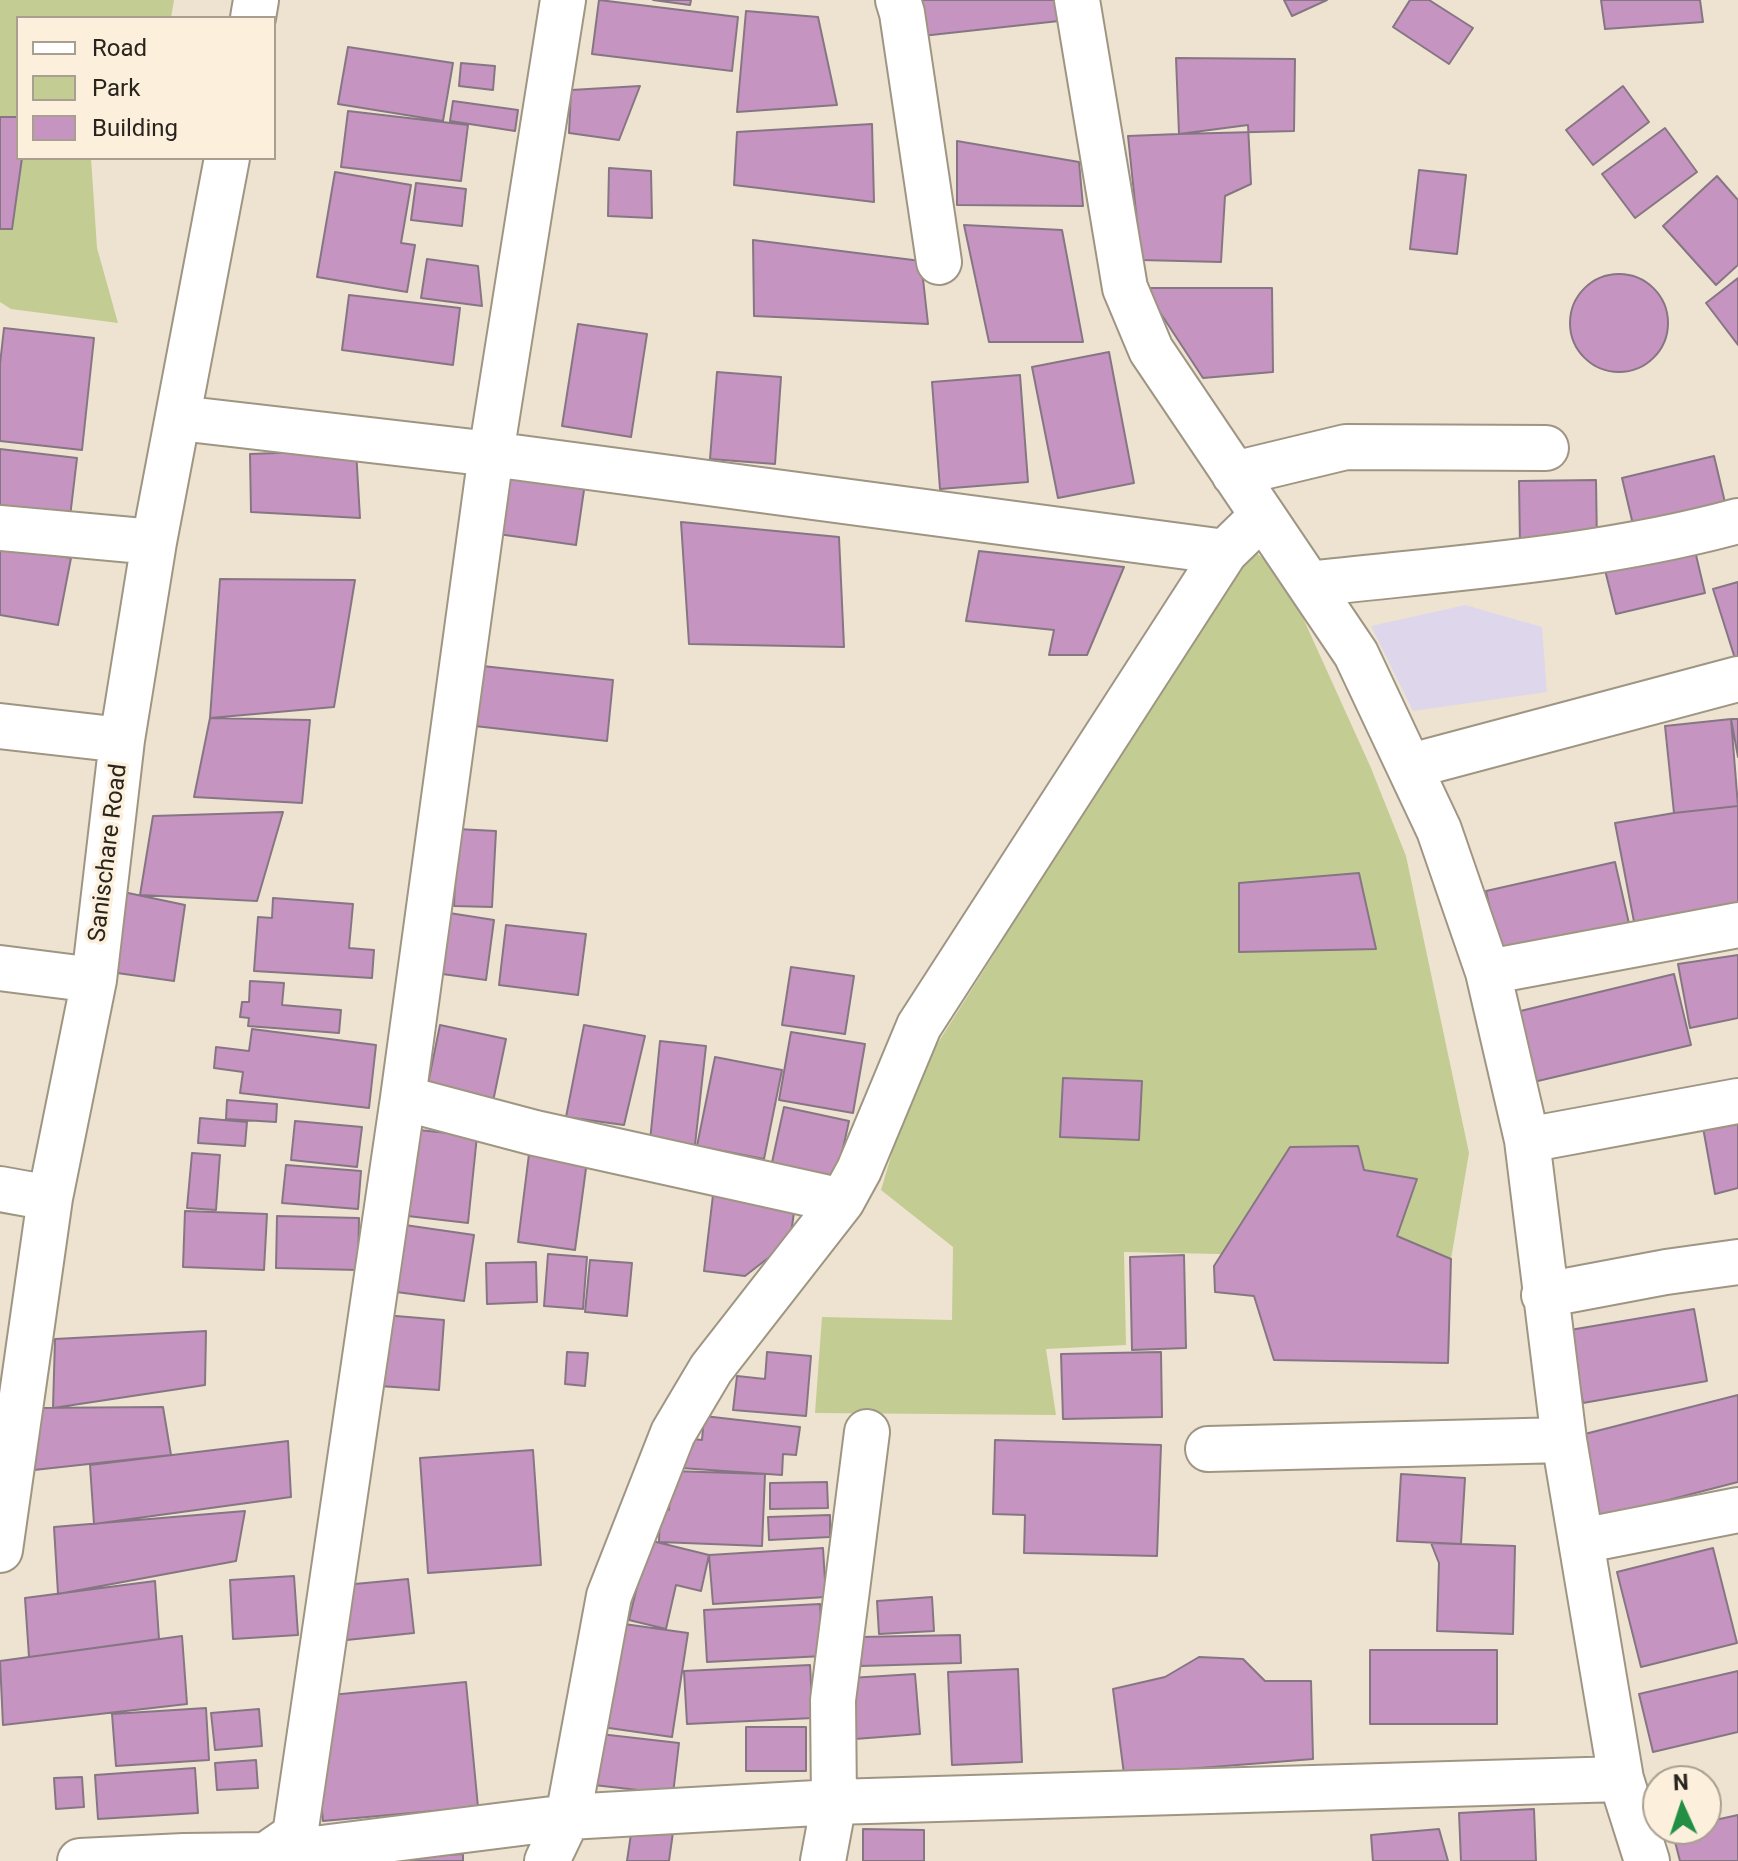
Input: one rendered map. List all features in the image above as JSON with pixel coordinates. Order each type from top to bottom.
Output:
[{"type":"street","points":[[265,1858],[295,1835],[403,1098],[491,454],[563,0]]},
{"type":"street","points":[[898,0],[939,262]]},
{"type":"street","points":[[1077,0],[1125,288],[1151,350],[1356,654],[1411,766],[1454,869],[1488,972],[1527,1140],[1564,1440],[1621,1779],[1647,1861]]},
{"type":"street","name":"Sanischare Road","points":[[0,1550],[6,1459],[50,1198],[94,980],[122,740],[154,542],[227,160]]},
{"type":"street","points":[[179,418],[491,454],[1225,552]]},
{"type":"street","points":[[1234,474],[1346,447],[1546,448]]},
{"type":"street","points":[[547,1861],[568,1817],[609,1596],[673,1433],[711,1369],[842,1201],[859,1170],[919,1026],[1225,552],[1262,516]]},
{"type":"street","points":[[1309,584],[1563,555],[1696,532],[1738,521]]},
{"type":"street","points":[[0,528],[154,542]]},
{"type":"street","points":[[1411,766],[1738,679]]},
{"type":"street","points":[[0,726],[122,740]]},
{"type":"street","points":[[1488,972],[1738,925]]},
{"type":"street","points":[[0,968],[94,980]]},
{"type":"street","points":[[403,1098],[535,1133],[842,1201]]},
{"type":"street","points":[[1527,1140],[1738,1101]]},
{"type":"street","points":[[0,1189],[50,1198]]},
{"type":"street","points":[[1544,1295],[1738,1262]]},
{"type":"street","points":[[823,1861],[834,1802],[833,1700],[867,1432]]},
{"type":"street","points":[[1208,1449],[1564,1440]]},
{"type":"street","points":[[1581,1541],[1738,1510]]},
{"type":"street","points":[[80,1861],[265,1858],[568,1817],[834,1802],[1621,1779]]},
{"type":"shaded area","points":[[1465,605],[1542,627],[1547,692],[1413,711],[1371,626]]},
{"type":"green space","points":[[0,0],[174,0],[171,16],[16,16],[16,160],[91,160],[97,248],[118,323],[11,309],[0,302]]},
{"type":"green space","points":[[1253,550],[1284,576],[1371,768],[1406,856],[1469,1153],[1451,1259],[1124,1252],[1126,1345],[1046,1349],[1056,1415],[815,1413],[822,1317],[952,1320],[953,1247],[881,1190],[913,1082],[993,956],[1226,559]]},
{"type":"building","points":[[599,0],[738,17],[732,71],[592,54]]},
{"type":"building","points":[[653,0],[691,0],[690,5]]},
{"type":"building","points":[[918,0],[1057,0],[1059,21],[922,36]]},
{"type":"building","points":[[1284,0],[1327,0],[1292,16]]},
{"type":"building","points":[[1410,0],[1429,0],[1473,28],[1449,64],[1393,27]]},
{"type":"building","points":[[1601,0],[1700,0],[1703,22],[1605,29]]},
{"type":"building","points":[[746,11],[818,17],[837,105],[737,112]]},
{"type":"building","points":[[348,47],[453,63],[443,121],[338,104]]},
{"type":"building","points":[[1176,58],[1295,59],[1294,131],[1179,134]]},
{"type":"building","points":[[461,63],[495,66],[493,90],[459,86]]},
{"type":"building","points":[[640,86],[619,140],[569,133],[571,90]]},
{"type":"building","points":[[1623,86],[1649,122],[1593,165],[1566,130]]},
{"type":"building","points":[[453,101],[518,110],[515,131],[450,121]]},
{"type":"building","points":[[348,111],[468,125],[461,181],[341,167]]},
{"type":"building","points":[[0,117],[16,117],[16,160],[22,160],[12,229],[0,229]]},
{"type":"building","points":[[872,124],[874,202],[734,185],[737,132]]},
{"type":"building","points":[[1248,125],[1251,184],[1225,196],[1221,262],[1141,260],[1128,136],[1179,134]]},
{"type":"building","points":[[1665,128],[1697,172],[1635,218],[1602,174]]},
{"type":"building","points":[[957,141],[1079,162],[1083,206],[957,205]]},
{"type":"building","points":[[609,168],[651,171],[652,218],[608,216]]},
{"type":"building","points":[[1419,170],[1466,175],[1457,254],[1410,249]]},
{"type":"building","points":[[335,172],[411,185],[401,243],[415,245],[407,292],[317,277]]},
{"type":"building","points":[[1717,176],[1738,200],[1738,265],[1716,285],[1663,226]]},
{"type":"building","points":[[416,183],[466,189],[462,226],[411,220]]},
{"type":"building","points":[[964,225],[1062,230],[1083,342],[989,342]]},
{"type":"building","points":[[753,240],[921,261],[928,324],[754,316]]},
{"type":"building","points":[[427,259],[478,266],[482,306],[421,298]]},
{"type":"building","points":[[1619,274],[1638,277],[1654,288],[1665,304],[1668,323],[1665,342],[1654,358],[1638,369],[1619,372],[1600,369],[1584,358],[1573,342],[1570,323],[1573,304],[1584,288],[1600,277]]},
{"type":"building","points":[[1738,278],[1738,345],[1706,303]]},
{"type":"building","points":[[1144,288],[1272,288],[1273,372],[1203,378]]},
{"type":"building","points":[[349,295],[460,308],[453,365],[342,350]]},
{"type":"building","points":[[578,324],[647,334],[631,437],[562,426]]},
{"type":"building","points":[[4,328],[94,338],[82,450],[0,441],[0,364]]},
{"type":"building","points":[[1109,352],[1134,483],[1058,498],[1032,367]]},
{"type":"building","points":[[717,372],[781,377],[775,464],[710,459]]},
{"type":"building","points":[[1020,375],[1028,482],[940,489],[932,382]]},
{"type":"building","points":[[0,449],[77,458],[70,517],[0,508]]},
{"type":"building","points":[[356,450],[360,518],[251,512],[250,454]]},
{"type":"building","points":[[1714,456],[1727,511],[1635,533],[1622,478]]},
{"type":"building","points":[[506,472],[585,483],[576,545],[498,534]]},
{"type":"building","points":[[1596,480],[1597,545],[1520,545],[1519,481]]},
{"type":"building","points":[[681,522],[839,537],[844,647],[689,644]]},
{"type":"building","points":[[1692,538],[1705,593],[1616,614],[1602,558]]},
{"type":"building","points":[[0,546],[71,558],[58,625],[0,615]]},
{"type":"building","points":[[979,551],[1124,567],[1087,655],[1049,655],[1054,630],[966,621]]},
{"type":"building","points":[[220,579],[355,580],[334,707],[210,718]]},
{"type":"building","points":[[1738,582],[1738,668],[1713,589]]},
{"type":"building","points":[[473,665],[613,680],[607,741],[466,725]]},
{"type":"building","points":[[210,718],[310,720],[302,803],[194,797]]},
{"type":"building","points":[[1731,719],[1738,719],[1738,757]]},
{"type":"building","points":[[1731,719],[1738,806],[1674,813],[1665,726]]},
{"type":"building","points":[[1738,806],[1738,913],[1636,932],[1615,823]]},
{"type":"building","points":[[283,812],[257,901],[140,895],[153,816]]},
{"type":"building","points":[[457,829],[496,831],[492,907],[454,906]]},
{"type":"building","points":[[1615,862],[1630,928],[1500,957],[1486,891]]},
{"type":"building","points":[[1359,873],[1376,949],[1239,952],[1239,883]]},
{"type":"building","points":[[114,890],[185,905],[174,981],[103,971]]},
{"type":"building","points":[[273,898],[353,904],[349,948],[374,950],[372,978],[254,971],[258,917],[272,918]]},
{"type":"building","points":[[443,912],[494,920],[486,980],[435,973]]},
{"type":"building","points":[[506,925],[586,934],[578,995],[499,985]]},
{"type":"building","points":[[1738,955],[1738,1018],[1690,1028],[1678,964]]},
{"type":"building","points":[[791,967],[854,976],[845,1034],[782,1025]]},
{"type":"building","points":[[1674,974],[1691,1045],[1525,1084],[1508,1014]]},
{"type":"building","points":[[250,981],[284,983],[282,1005],[341,1010],[339,1033],[248,1026],[249,1018],[240,1017],[242,1002],[249,1002]]},
{"type":"building","points":[[440,1025],[506,1039],[491,1111],[425,1098]]},
{"type":"building","points":[[584,1025],[645,1036],[624,1125],[566,1117]]},
{"type":"building","points":[[252,1029],[376,1045],[369,1108],[240,1093],[243,1072],[214,1068],[216,1047],[249,1051]]},
{"type":"building","points":[[791,1032],[865,1044],[853,1113],[779,1100]]},
{"type":"building","points":[[660,1041],[706,1046],[695,1145],[650,1141]]},
{"type":"building","points":[[715,1057],[782,1070],[764,1159],[697,1146]]},
{"type":"building","points":[[1063,1078],[1142,1081],[1139,1140],[1060,1137]]},
{"type":"building","points":[[227,1100],[277,1104],[276,1122],[226,1119]]},
{"type":"building","points":[[784,1107],[849,1121],[836,1181],[771,1167]]},
{"type":"building","points":[[1738,1115],[1738,1188],[1715,1194],[1702,1122]]},
{"type":"building","points":[[200,1118],[247,1122],[245,1146],[198,1143]]},
{"type":"building","points":[[295,1121],[362,1127],[357,1167],[291,1160]]},
{"type":"building","points":[[409,1129],[477,1136],[468,1223],[399,1215]]},
{"type":"building","points":[[1358,1146],[1364,1170],[1417,1179],[1397,1236],[1451,1259],[1448,1363],[1274,1360],[1254,1296],[1215,1292],[1214,1266],[1290,1147]]},
{"type":"building","points":[[192,1153],[220,1155],[216,1210],[187,1208]]},
{"type":"building","points":[[529,1154],[587,1161],[575,1250],[518,1242]]},
{"type":"building","points":[[286,1165],[361,1171],[358,1209],[282,1203]]},
{"type":"building","points":[[713,1195],[795,1205],[790,1241],[745,1276],[704,1271]]},
{"type":"building","points":[[185,1211],[267,1214],[264,1270],[183,1267]]},
{"type":"building","points":[[277,1216],[359,1218],[358,1270],[276,1268]]},
{"type":"building","points":[[398,1224],[474,1235],[464,1301],[389,1291]]},
{"type":"building","points":[[548,1254],[587,1257],[583,1309],[544,1306]]},
{"type":"building","points":[[1184,1255],[1186,1348],[1132,1350],[1130,1257]]},
{"type":"building","points":[[590,1260],[632,1263],[627,1316],[585,1312]]},
{"type":"building","points":[[536,1262],[537,1302],[487,1304],[486,1263]]},
{"type":"building","points":[[1694,1309],[1707,1381],[1583,1403],[1570,1330]]},
{"type":"building","points":[[384,1315],[444,1320],[439,1390],[379,1386]]},
{"type":"building","points":[[206,1331],[205,1385],[53,1408],[55,1339]]},
{"type":"building","points":[[567,1352],[588,1353],[585,1386],[565,1384]]},
{"type":"building","points":[[767,1352],[811,1356],[806,1416],[733,1410],[737,1376],[765,1379]]},
{"type":"building","points":[[1161,1352],[1162,1417],[1063,1419],[1061,1354]]},
{"type":"building","points":[[1738,1395],[1738,1482],[1595,1519],[1573,1437]]},
{"type":"building","points":[[163,1407],[171,1455],[34,1470],[27,1408]]},
{"type":"building","points":[[704,1416],[800,1427],[796,1455],[783,1454],[782,1475],[681,1468],[683,1438],[702,1440]]},
{"type":"building","points":[[995,1440],[1161,1445],[1157,1556],[1024,1553],[1025,1515],[993,1514]]},
{"type":"building","points":[[288,1441],[291,1497],[94,1524],[90,1465]]},
{"type":"building","points":[[533,1450],[541,1565],[428,1573],[420,1458]]},
{"type":"building","points":[[671,1471],[765,1474],[762,1546],[659,1542],[660,1509],[669,1510]]},
{"type":"building","points":[[1401,1474],[1465,1478],[1461,1544],[1397,1541]]},
{"type":"building","points":[[827,1482],[828,1508],[770,1509],[770,1483]]},
{"type":"building","points":[[245,1511],[236,1561],[58,1594],[54,1527]]},
{"type":"building","points":[[830,1515],[830,1537],[769,1540],[768,1517]]},
{"type":"building","points":[[648,1540],[709,1555],[701,1591],[676,1585],[666,1629],[629,1620]]},
{"type":"building","points":[[1431,1543],[1515,1546],[1513,1634],[1437,1631],[1439,1563]]},
{"type":"building","points":[[823,1548],[826,1597],[713,1604],[709,1555]]},
{"type":"building","points":[[1713,1548],[1737,1643],[1641,1667],[1617,1572]]},
{"type":"building","points":[[294,1576],[298,1635],[233,1639],[230,1580]]},
{"type":"building","points":[[408,1579],[414,1633],[318,1643],[312,1588]]},
{"type":"building","points":[[155,1581],[159,1639],[29,1657],[25,1598]]},
{"type":"building","points":[[932,1597],[934,1631],[879,1634],[877,1601]]},
{"type":"building","points":[[820,1604],[823,1656],[707,1662],[704,1610]]},
{"type":"building","points":[[617,1623],[688,1633],[672,1737],[602,1727]]},
{"type":"building","points":[[960,1635],[961,1663],[861,1666],[860,1637]]},
{"type":"building","points":[[182,1636],[187,1704],[3,1725],[0,1661]]},
{"type":"building","points":[[1370,1650],[1497,1650],[1497,1724],[1370,1724]]},
{"type":"building","points":[[1199,1657],[1243,1659],[1265,1681],[1311,1681],[1313,1759],[1124,1774],[1113,1689],[1165,1677]]},
{"type":"building","points":[[810,1665],[813,1718],[687,1724],[684,1671]]},
{"type":"building","points":[[1018,1669],[1022,1762],[952,1765],[948,1672]]},
{"type":"building","points":[[1738,1671],[1738,1732],[1653,1752],[1639,1694]]},
{"type":"building","points":[[915,1674],[920,1734],[855,1739],[850,1678]]},
{"type":"building","points":[[466,1682],[478,1807],[323,1821],[310,1697]]},
{"type":"building","points":[[206,1708],[209,1760],[116,1766],[112,1714]]},
{"type":"building","points":[[259,1709],[262,1746],[215,1750],[211,1713]]},
{"type":"building","points":[[746,1727],[806,1727],[806,1771],[746,1771]]},
{"type":"building","points":[[600,1734],[679,1743],[673,1794],[594,1785]]},
{"type":"building","points":[[256,1760],[258,1788],[217,1790],[215,1763]]},
{"type":"building","points":[[195,1768],[198,1813],[98,1819],[95,1775]]},
{"type":"building","points":[[82,1777],[84,1807],[56,1809],[54,1778]]},
{"type":"building","points":[[1534,1809],[1536,1861],[1461,1861],[1459,1813]]},
{"type":"building","points":[[1738,1815],[1738,1861],[1680,1861],[1676,1845],[1722,1845],[1722,1818]]},
{"type":"building","points":[[632,1827],[673,1832],[669,1861],[627,1861]]},
{"type":"building","points":[[863,1829],[924,1830],[924,1861],[863,1861]]},
{"type":"building","points":[[1439,1829],[1448,1861],[1373,1861],[1371,1835]]},
{"type":"building","points":[[463,1854],[463,1861],[278,1861],[428,1856]]}]
